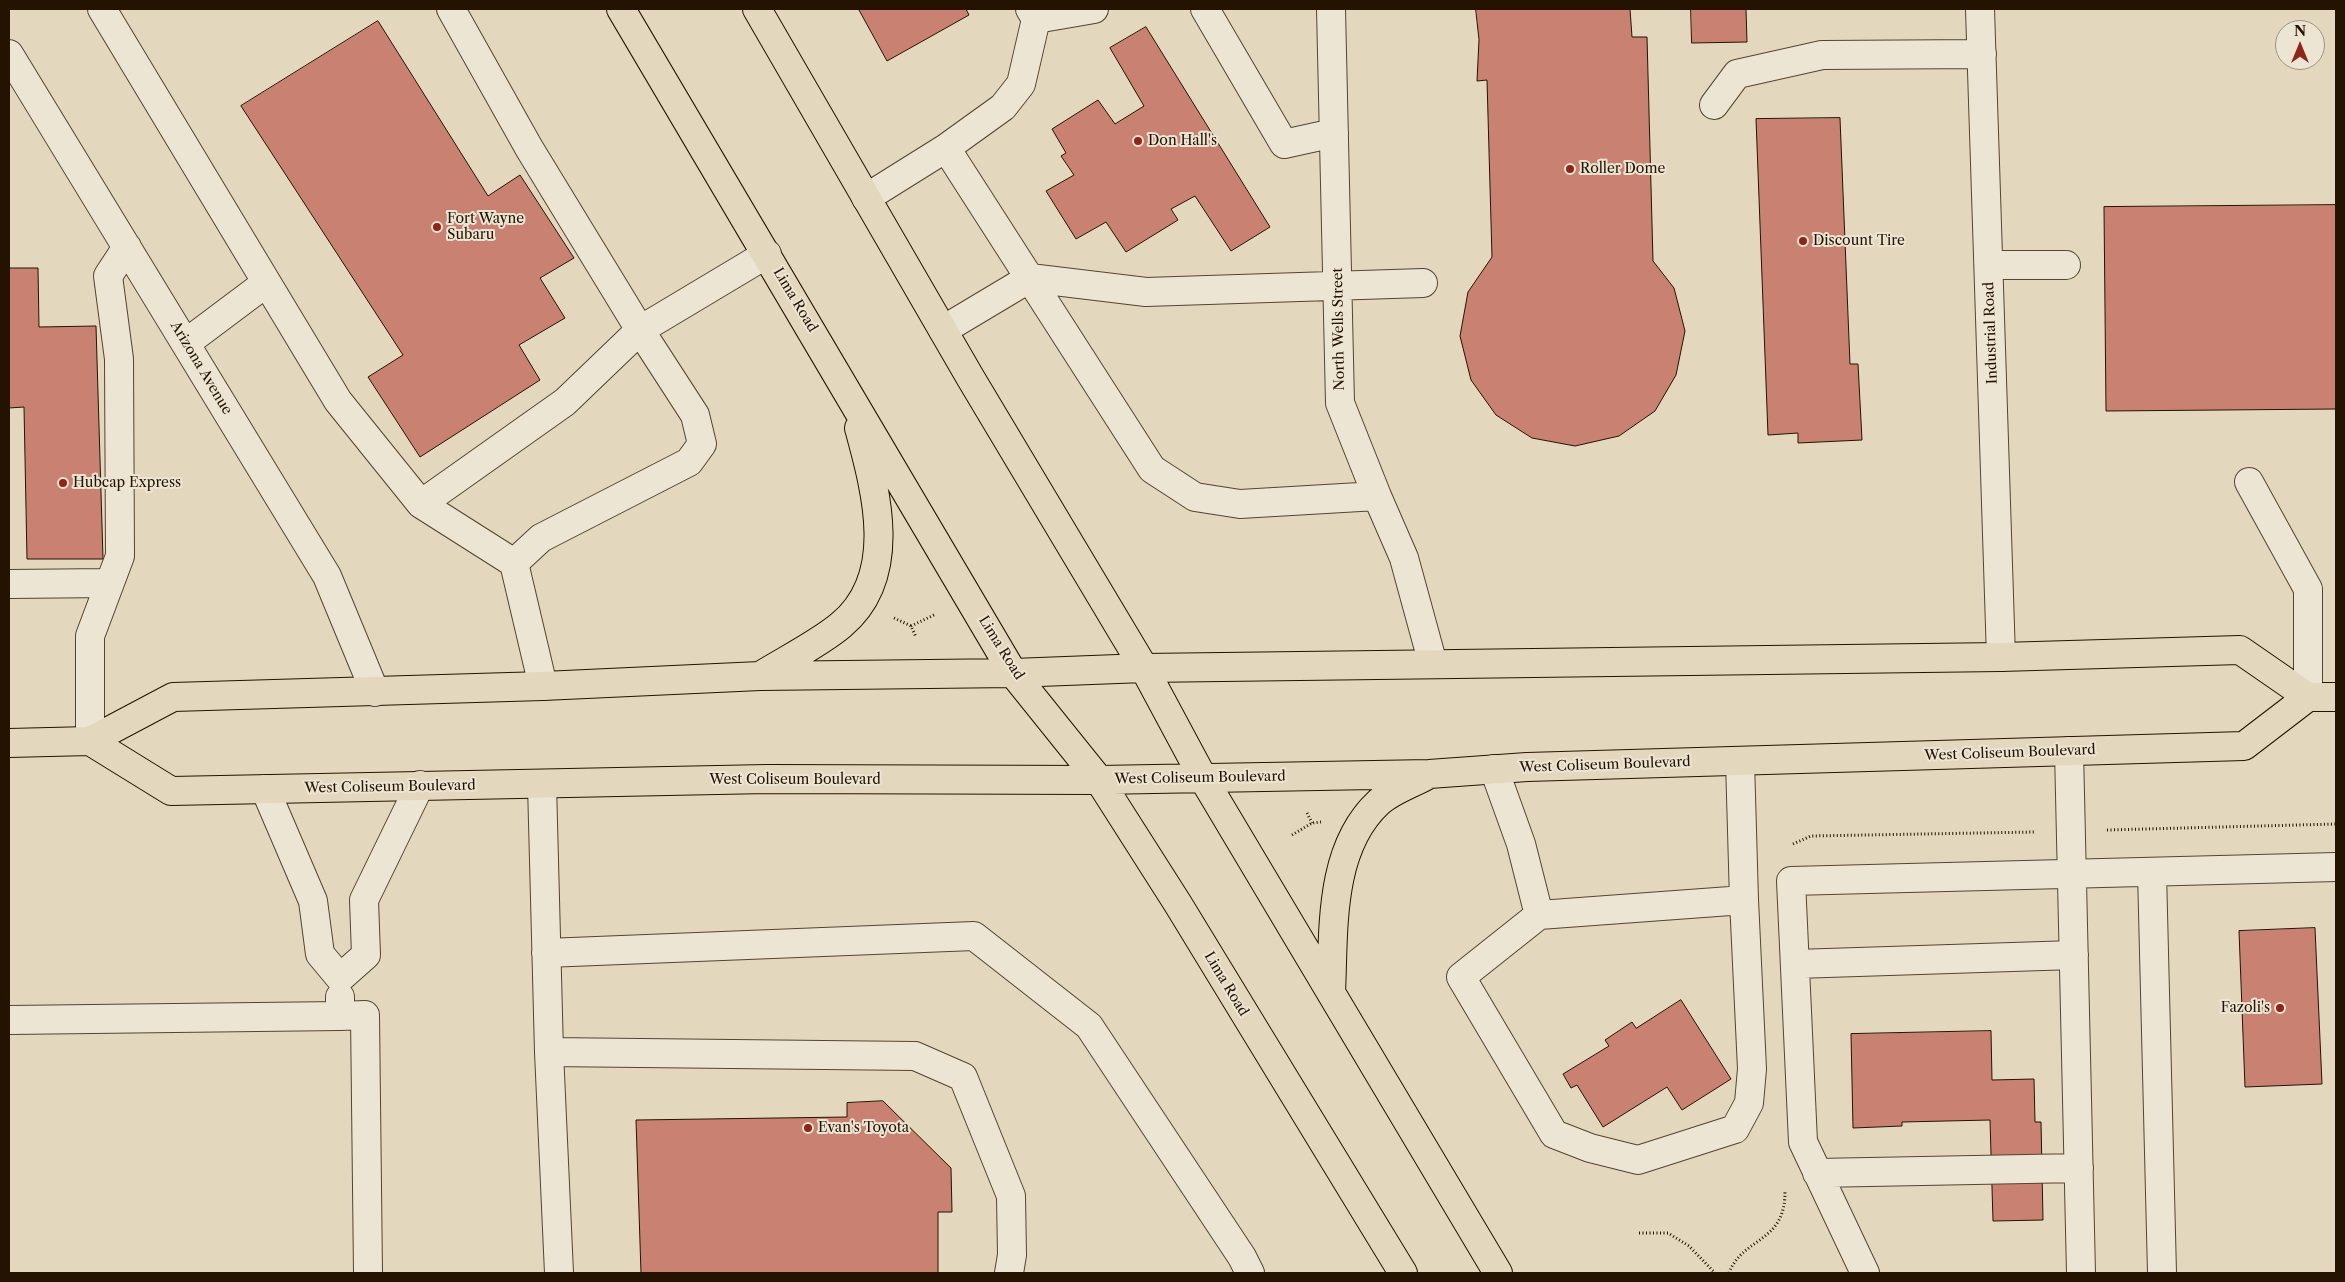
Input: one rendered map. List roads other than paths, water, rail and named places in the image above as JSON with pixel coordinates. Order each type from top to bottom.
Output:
[{"type":"highway","name":"Lima Road","points":[[621,9],[851,395],[1013,673],[1099,780],[1178,904],[1403,1273]]},
{"type":"highway","points":[[759,9],[943,330],[1144,668],[1203,778],[1498,1273]]},
{"type":"highway","points":[[760,676],[841,626],[862,604],[874,574],[880,529],[876,490],[851,395]]},
{"type":"highway","points":[[9,743],[90,741],[173,697],[543,686],[760,676],[1013,673],[1144,668],[2001,657],[2240,650],[2308,698],[2336,697]]},
{"type":"highway","name":"West Coliseum Boulevard","points":[[90,741],[171,791],[767,779],[1099,780],[1429,774],[1494,769],[2244,746],[2308,698]]},
{"type":"highway","points":[[1331,993],[1336,894],[1340,869],[1346,854],[1360,827],[1379,802],[1429,774]]},
{"type":"street","points":[[102,9],[338,401],[422,504],[514,563],[543,686]]},
{"type":"street","points":[[451,9],[529,148],[640,330],[696,415],[702,444],[689,462],[541,538],[514,563]]},
{"type":"street","points":[[866,198],[946,148],[1004,107],[1021,84],[1033,14],[1094,9]]},
{"type":"street","points":[[1205,9],[1284,144],[1334,133]]},
{"type":"street","name":"North Wells Street","points":[[1331,9],[1340,403],[1404,558],[1433,664]]},
{"type":"street","name":"Industrial Road","points":[[1980,9],[2001,657]]},
{"type":"street","name":"Arizona Avenue","points":[[9,54],[327,576],[375,692]]},
{"type":"street","points":[[1714,105],[1736,74],[1822,55],[1982,54]]},
{"type":"street","points":[[946,148],[1152,469],[1195,497],[1240,504],[1377,496]]},
{"type":"street","points":[[90,741],[90,636],[120,556],[119,359],[108,276],[127,247]]},
{"type":"street","points":[[422,504],[565,402],[640,330],[767,254]]},
{"type":"street","points":[[1989,265],[2066,265]]},
{"type":"street","points":[[943,330],[1030,278],[1146,292],[1423,283]]},
{"type":"street","points":[[186,344],[266,283]]},
{"type":"street","points":[[2249,482],[2308,589],[2308,698]]},
{"type":"street","points":[[9,584],[109,583]]},
{"type":"street","points":[[2069,751],[2081,1273]]},
{"type":"street","points":[[1740,761],[1752,1069],[1749,1103],[1736,1129],[1638,1160],[1590,1148],[1554,1134],[1461,977],[1539,915],[1744,900]]},
{"type":"street","points":[[1494,769],[1521,844],[1539,915]]},
{"type":"street","points":[[542,784],[549,1052],[559,1273]]},
{"type":"street","points":[[340,978],[366,955],[364,900],[420,785]]},
{"type":"street","points":[[265,790],[313,902],[320,954],[340,978],[340,1016]]},
{"type":"street","points":[[1865,1273],[1804,1142],[1791,881],[2336,866]]},
{"type":"street","points":[[2152,872],[2162,1273]]},
{"type":"street","points":[[546,953],[974,936],[1089,1026],[1242,1257],[1250,1273]]},
{"type":"street","points":[[1796,964],[2074,955]]},
{"type":"street","points":[[9,1020],[365,1015],[368,1273]]},
{"type":"street","points":[[549,1052],[914,1056],[963,1077],[1011,1196],[1012,1256],[1009,1273]]},
{"type":"street","points":[[1817,1172],[2078,1168]]},
{"type":"place","name":"Don Hall's","points":[[1138,141]]},
{"type":"place","name":"Roller Dome","points":[[1570,169]]},
{"type":"place","name":"Fort Wayne Subaru","points":[[437,227]]},
{"type":"place","name":"Discount Tire","points":[[1803,241]]},
{"type":"place","name":"Hubcap Express","points":[[63,483]]},
{"type":"place","name":"Fazoli's","points":[[2280,1008]]},
{"type":"place","name":"Evan's Toyota","points":[[808,1128]]}]
